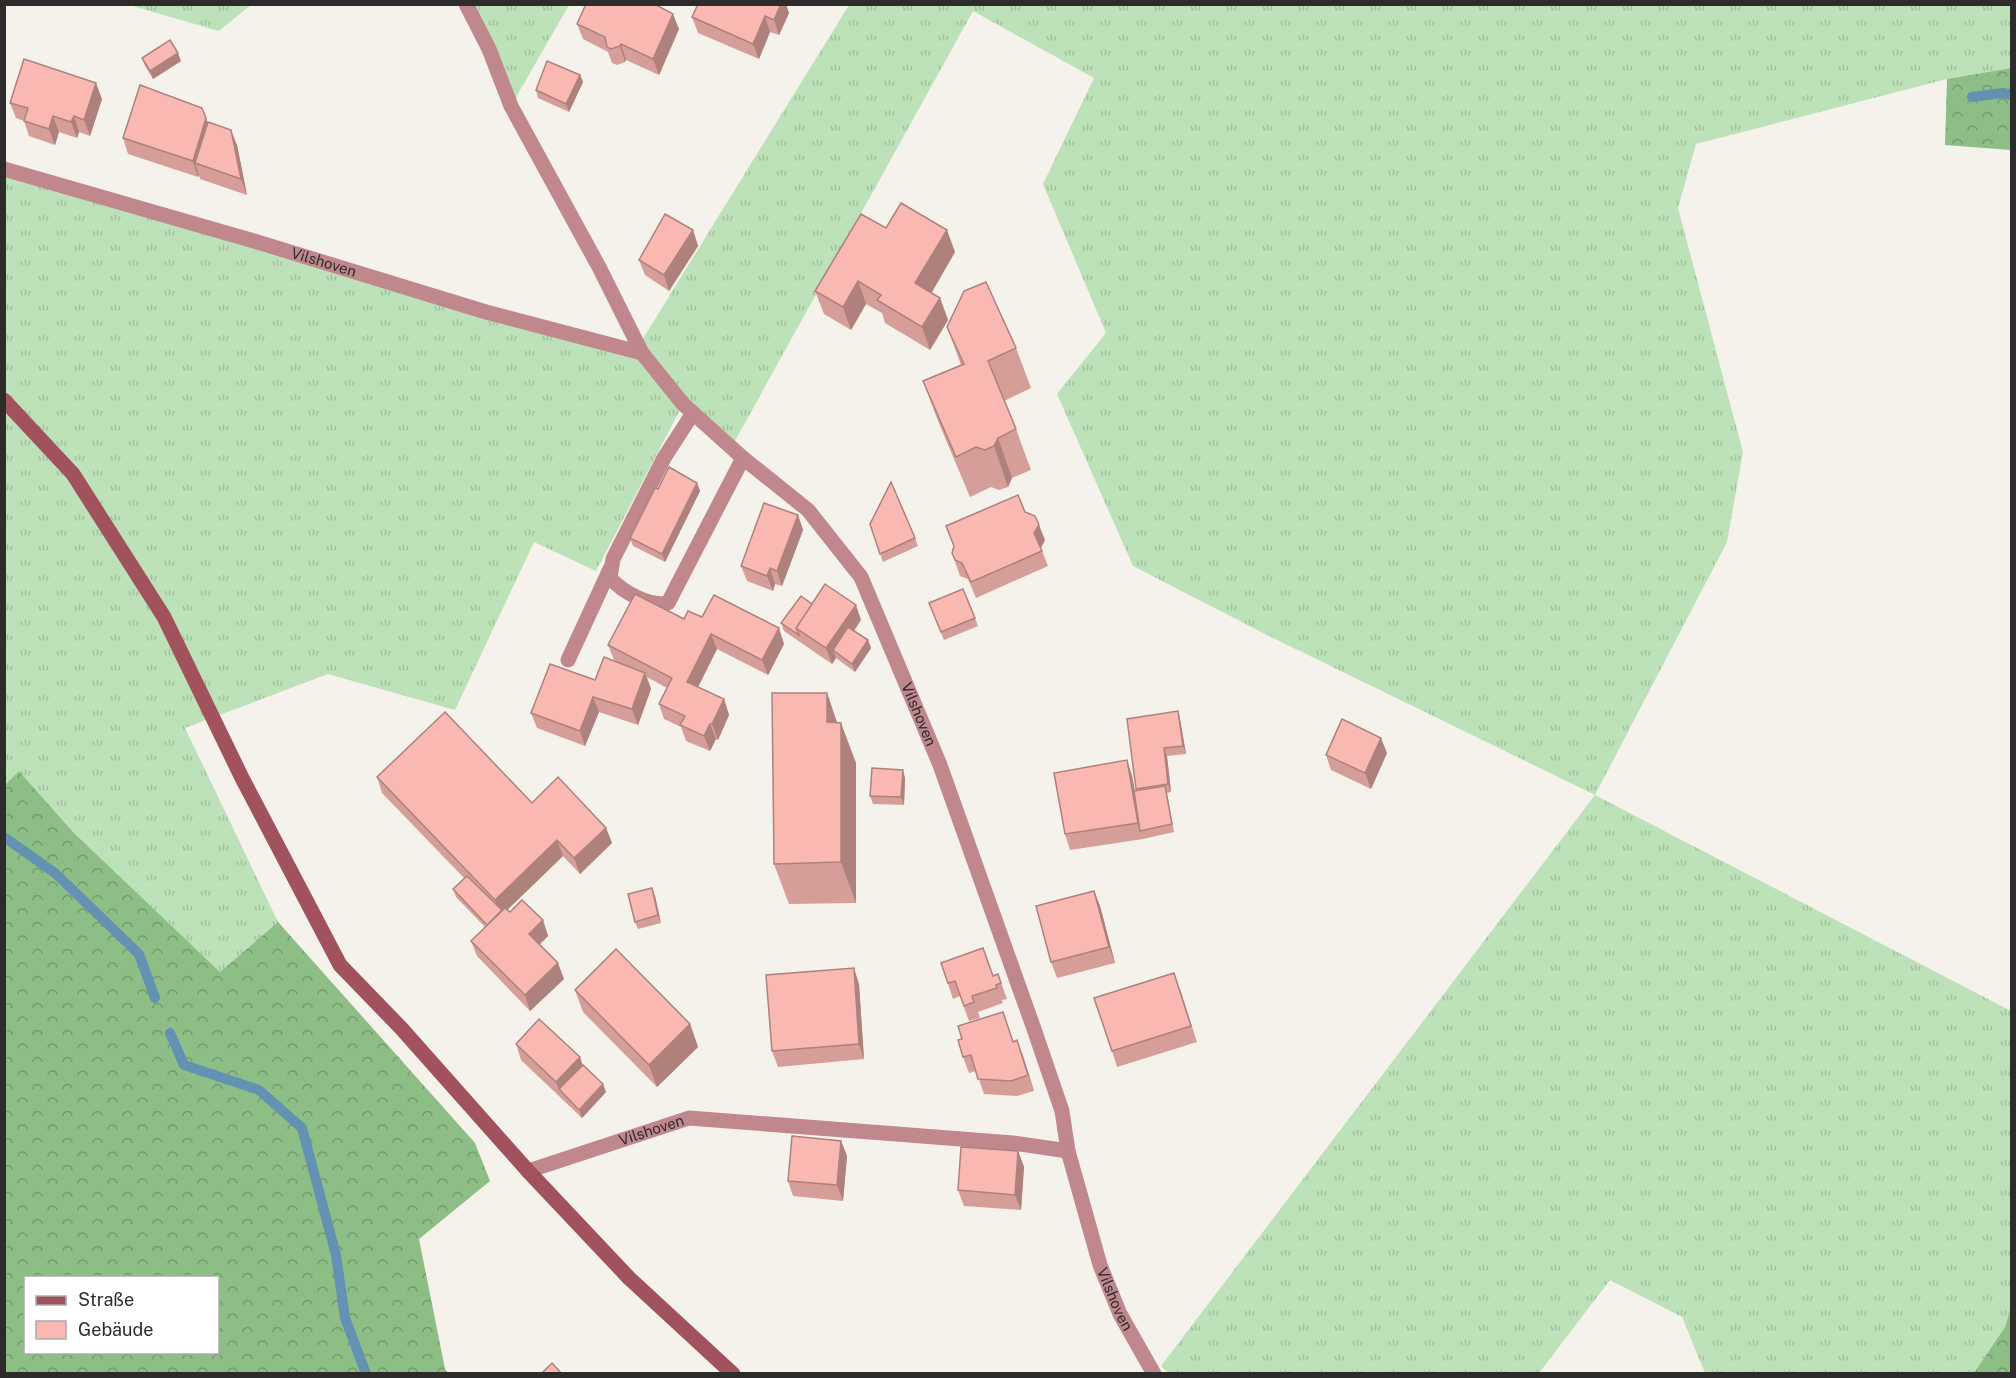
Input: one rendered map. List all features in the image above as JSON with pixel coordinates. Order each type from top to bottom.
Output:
[{"type":"main road","points":[[4,400],[73,474],[164,616],[242,777],[340,965],[401,1028],[528,1171],[629,1278],[733,1374]]},
{"type":"street","name":"Vilshoven","points":[[466,4],[489,49],[511,106],[599,267],[642,353],[683,404],[743,458],[808,510],[861,577],[940,765],[1062,1111],[1068,1151],[1100,1265],[1120,1314],[1154,1374]]},
{"type":"street","name":"Vilshoven","points":[[4,169],[254,241],[486,312],[642,353]]},
{"type":"street","points":[[693,413],[664,458],[613,559],[610,578],[617,586],[651,603],[660,605],[668,603],[743,458]]},
{"type":"street","points":[[568,660],[611,567]]},
{"type":"street","name":"Vilshoven","points":[[528,1171],[690,1118],[1013,1143],[1068,1151]]},
{"type":"green space","points":[[129,5],[251,5],[219,31]]},
{"type":"green space","points":[[466,5],[569,5],[511,106]]},
{"type":"green space","points":[[849,5],[2011,5],[2011,68],[1947,79],[1696,144],[1678,208],[1743,452],[1727,542],[1595,795],[1263,633],[1133,566],[1057,394],[1106,333],[1043,184],[1094,78],[973,11],[731,448],[639,345]]},
{"type":"green space","points":[[2011,68],[2011,150],[1945,145],[1947,79]]},
{"type":"green space","points":[[5,169],[642,353],[683,404],[596,571],[534,542],[455,710],[328,674],[185,728],[278,922],[220,972],[73,832],[19,771],[5,786]]},
{"type":"green space","points":[[19,771],[73,832],[220,972],[278,922],[475,1143],[490,1181],[419,1239],[445,1369],[448,1373],[5,1373],[4,786]]},
{"type":"green space","points":[[1595,795],[2011,1011],[2011,1308],[2005,1327],[1974,1373],[1705,1373],[1682,1317],[1610,1280],[1539,1373],[1168,1373],[1161,1366]]},
{"type":"green space","points":[[2011,1308],[2011,1373],[1974,1373],[2005,1327]]},
{"type":"building","points":[[586,4],[659,4],[658,6],[673,14],[653,59],[621,44],[611,49],[607,47],[605,37],[577,24]]},
{"type":"building","points":[[698,4],[781,4],[774,20],[765,16],[753,44],[692,17]]},
{"type":"building","points":[[170,40],[178,53],[150,71],[142,58]]},
{"type":"building","points":[[24,59],[96,83],[84,120],[74,116],[71,122],[53,116],[49,129],[24,121],[28,108],[10,103]]},
{"type":"building","points":[[547,61],[580,75],[566,104],[536,90]]},
{"type":"building","points":[[140,85],[202,108],[206,118],[193,161],[123,138]]},
{"type":"building","points":[[208,122],[231,130],[241,179],[195,163]]},
{"type":"building","points":[[901,203],[947,230],[915,283],[940,298],[922,327],[877,300],[881,295],[858,281],[843,307],[815,291],[861,214],[886,228]]},
{"type":"building","points":[[665,214],[693,230],[664,275],[639,260]]},
{"type":"building","points":[[986,282],[1016,348],[988,361],[1016,429],[998,438],[994,446],[985,450],[976,447],[956,457],[923,381],[964,364],[947,327],[964,291]]},
{"type":"building","points":[[669,467],[697,483],[662,554],[630,538],[655,488],[658,489]]},
{"type":"building","points":[[891,482],[915,538],[880,554],[870,524]]},
{"type":"building","points":[[1018,495],[1025,512],[1035,516],[1039,525],[1034,533],[1042,551],[971,582],[962,563],[955,560],[952,553],[954,546],[946,526]]},
{"type":"building","points":[[764,503],[798,515],[777,571],[770,568],[767,576],[741,566]]},
{"type":"building","points":[[825,584],[856,605],[826,648],[796,628]]},
{"type":"building","points":[[963,589],[975,618],[941,632],[929,603]]},
{"type":"building","points":[[635,594],[684,619],[688,611],[702,617],[714,595],[779,628],[762,660],[711,634],[687,682],[724,699],[704,736],[680,725],[685,716],[659,704],[672,678],[608,645]]},
{"type":"building","points":[[801,596],[812,604],[796,628],[799,635],[781,623]]},
{"type":"building","points":[[848,627],[868,640],[852,664],[833,650]]},
{"type":"building","points":[[604,657],[645,673],[632,709],[593,697],[580,731],[531,713],[550,664],[595,680]]},
{"type":"building","points":[[772,693],[827,693],[827,722],[841,723],[841,862],[774,864]]},
{"type":"building","points":[[1178,711],[1183,746],[1164,748],[1168,784],[1136,789],[1127,719]]},
{"type":"building","points":[[445,712],[532,803],[558,777],[606,828],[574,858],[557,840],[495,900],[377,777]]},
{"type":"building","points":[[1342,719],[1381,738],[1365,773],[1326,755]]},
{"type":"building","points":[[1127,760],[1138,823],[1065,834],[1054,773]]},
{"type":"building","points":[[872,768],[903,770],[901,797],[870,796]]},
{"type":"building","points":[[1165,786],[1172,824],[1140,831],[1134,791]]},
{"type":"building","points":[[467,876],[502,910],[487,925],[453,889]]},
{"type":"building","points":[[652,888],[658,915],[635,922],[628,894]]},
{"type":"building","points":[[1094,891],[1109,947],[1051,962],[1036,906]]},
{"type":"building","points":[[522,900],[543,920],[529,934],[558,963],[525,995],[471,941],[505,908],[510,912]]},
{"type":"building","points":[[983,948],[993,976],[998,974],[1001,983],[996,985],[997,988],[972,996],[974,1002],[964,1006],[955,981],[948,983],[941,963]]},
{"type":"building","points":[[616,949],[690,1024],[649,1065],[575,990]]},
{"type":"building","points":[[854,968],[859,1044],[772,1051],[766,975]]},
{"type":"building","points":[[1174,973],[1191,1026],[1112,1051],[1094,998]]},
{"type":"building","points":[[1003,1012],[1013,1042],[1017,1040],[1028,1075],[1011,1081],[978,1079],[971,1055],[963,1057],[958,1040],[962,1039],[958,1026]]},
{"type":"building","points":[[539,1019],[580,1057],[556,1082],[516,1044]]},
{"type":"building","points":[[583,1065],[603,1084],[579,1110],[559,1089]]},
{"type":"building","points":[[792,1136],[841,1141],[837,1185],[788,1181]]},
{"type":"building","points":[[961,1147],[1018,1151],[1015,1195],[958,1190]]},
{"type":"building","points":[[552,1363],[562,1374],[541,1374]]},
{"type":"waterway","points":[[1972,97],[2003,93],[2012,95]]},
{"type":"waterway","points":[[4,837],[55,873],[139,954],[155,998]]},
{"type":"waterway","points":[[170,1033],[184,1065],[259,1090],[302,1128],[336,1255],[345,1318],[366,1374]]}]
